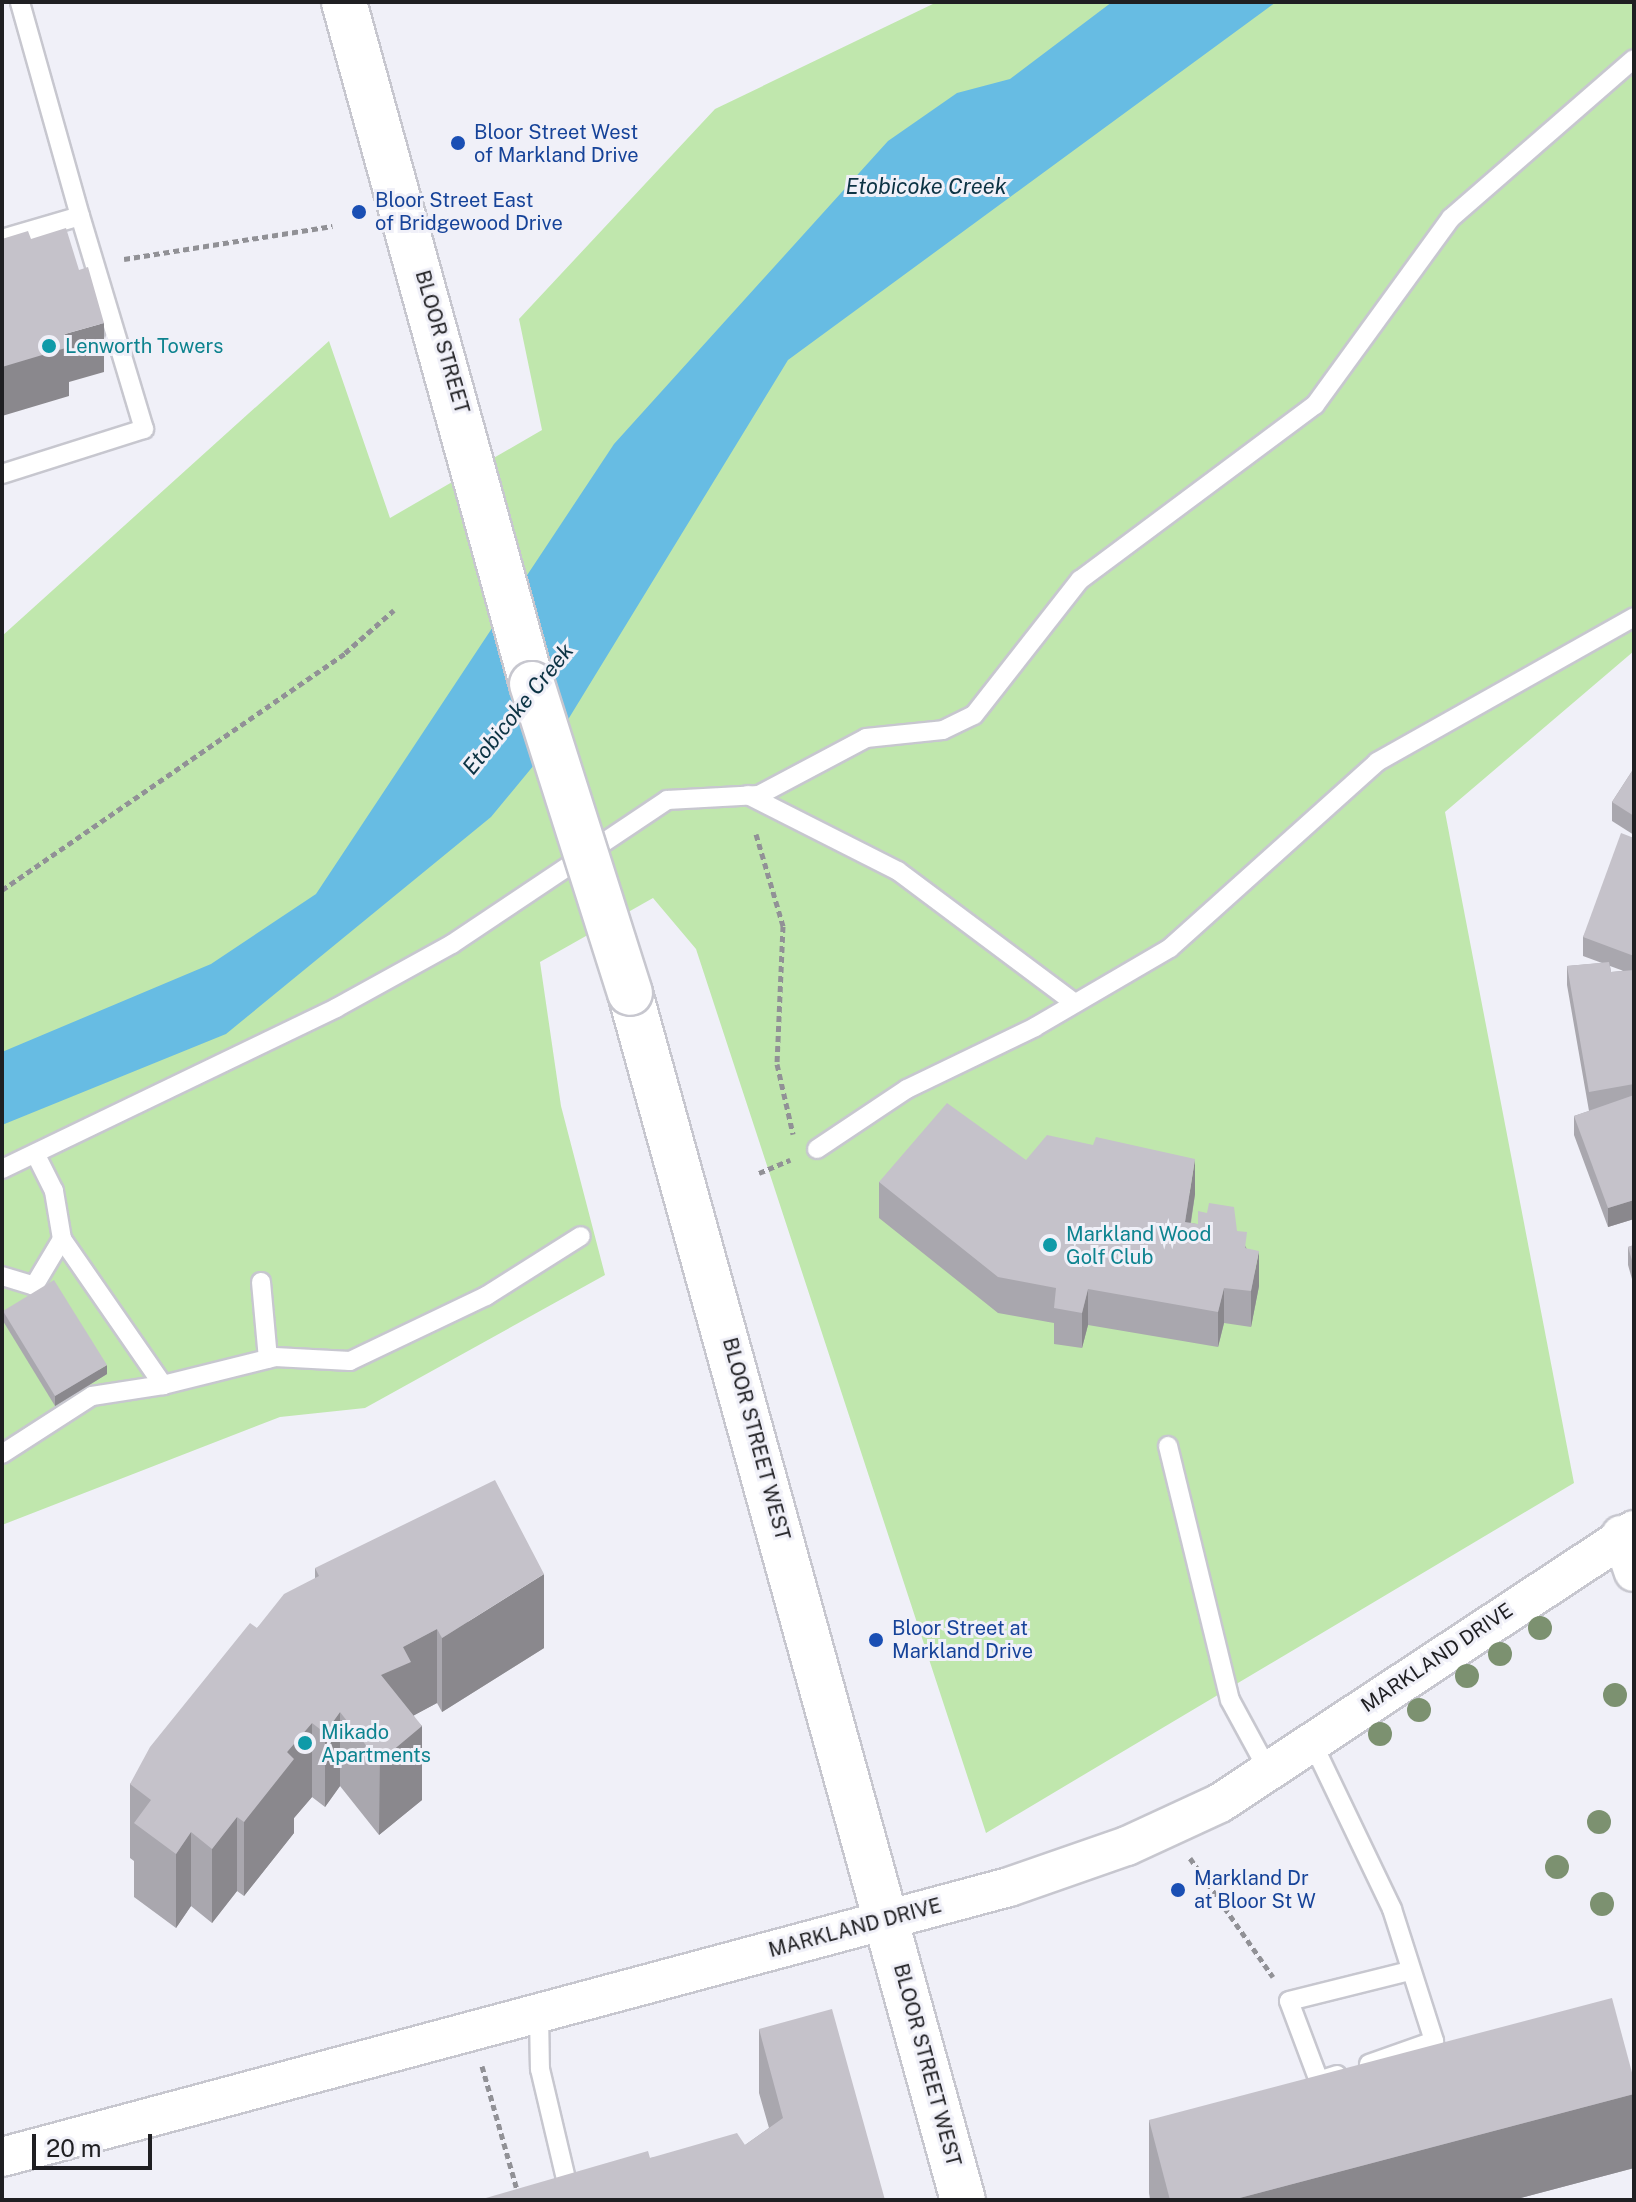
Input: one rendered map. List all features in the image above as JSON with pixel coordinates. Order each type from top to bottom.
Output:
[{"type":"main road","name":"BLOOR STREET","points":[[344,2],[458,394],[532,684]]},
{"type":"main road","name":"BLOOR STREET WEST","points":[[532,684],[630,993],[888,1917],[963,2200]]},
{"type":"street","name":"MARKLAND DRIVE","points":[[2,2157],[1009,1887],[1176,1827],[1312,1742],[1627,1533]]},
{"type":"street","points":[[1627,1533],[1634,1572]]},
{"type":"lane","points":[[2,474],[144,429],[20,2]]},
{"type":"lane","points":[[2,1169],[439,951],[667,800],[759,795],[866,738],[943,730],[974,715],[1080,580],[1315,405],[1451,218],[1634,59]]},
{"type":"lane","points":[[2,239],[80,216]]},
{"type":"lane","points":[[817,1149],[907,1089],[1170,948],[1377,762],[1634,617]]},
{"type":"lane","points":[[745,794],[898,871],[1073,1002]]},
{"type":"lane","points":[[35,1153],[54,1191],[62,1239],[163,1385]]},
{"type":"lane","points":[[2,1454],[92,1396],[163,1385],[268,1359],[350,1361],[486,1296],[581,1236]]},
{"type":"lane","points":[[2,1276],[34,1286],[62,1239]]},
{"type":"lane","points":[[261,1282],[268,1359]]},
{"type":"lane","points":[[1168,1446],[1230,1700],[1268,1770]]},
{"type":"lane","points":[[1312,1742],[1392,1909],[1409,1971],[1434,2041],[1319,2081],[1289,2001],[1409,1971]]},
{"type":"lane","points":[[539,2014],[540,2069],[571,2200]]},
{"type":"path","points":[[95,264],[332,226]]},
{"type":"path","points":[[2,890],[345,653],[394,610]]},
{"type":"path","points":[[745,794],[783,926],[777,1064],[795,1142]]},
{"type":"path","points":[[1176,1827],[1199,1877],[1289,2001]]},
{"type":"path","points":[[473,2033],[520,2200]]},
{"type":"green space","name":"Markland Wood Golf Club","points":[[937,2],[1634,2],[1634,651],[1445,812],[1574,1483],[986,1833],[696,949],[653,898],[540,962],[561,1106],[605,1275],[365,1408],[280,1417],[2,1525],[2,636],[329,341],[390,518],[542,430],[519,319],[715,109]]},
{"type":"water","name":"Etobicoke Creek","points":[[1112,2],[1276,2],[788,360],[558,736],[491,817],[226,1034],[2,1125],[2,1052],[211,964],[316,894],[614,444],[888,141],[957,93],[1010,79]]},
{"type":"building","points":[[66,228],[79,270],[88,267],[104,323],[65,334],[69,347],[2,367],[2,239],[28,231],[31,239]]},
{"type":"building","points":[[1634,768],[1634,816],[1612,802]]},
{"type":"building","points":[[1621,833],[1634,838],[1634,956],[1583,937]]},
{"type":"building","points":[[1609,962],[1611,972],[1634,970],[1634,1084],[1589,1092],[1567,966]]},
{"type":"building","points":[[1634,1095],[1634,1200],[1608,1208],[1574,1116]]},
{"type":"building","name":"Markland Wood Golf Club","points":[[947,1103],[1026,1160],[1047,1135],[1093,1145],[1096,1137],[1195,1159],[1185,1222],[1198,1224],[1198,1211],[1207,1213],[1209,1203],[1234,1207],[1237,1231],[1247,1232],[1245,1248],[1259,1251],[1251,1291],[1224,1288],[1218,1312],[1088,1289],[1082,1313],[1054,1308],[1056,1288],[998,1277],[879,1182]]},
{"type":"building","points":[[1634,1245],[1634,1267],[1628,1247]]},
{"type":"building","points":[[54,1280],[107,1365],[55,1396],[3,1311]]},
{"type":"building","points":[[495,1480],[544,1574],[442,1638],[437,1629],[403,1647],[411,1662],[381,1675],[422,1726],[379,1762],[340,1712],[325,1733],[312,1723],[287,1752],[294,1759],[244,1822],[237,1817],[212,1849],[191,1832],[176,1854],[134,1823],[151,1800],[130,1784],[150,1747],[250,1623],[257,1628],[284,1594],[319,1576],[315,1568]]},
{"type":"building","points":[[1612,1998],[1634,2080],[1634,2094],[1232,2200],[1170,2200],[1149,2120]]},
{"type":"building","points":[[832,2009],[885,2200],[479,2200],[648,2151],[650,2158],[737,2133],[745,2145],[783,2118],[759,2029]]},
{"type":"place","name":"Bloor Street West of Markland Drive","points":[[458,143]]},
{"type":"place","name":"Bloor Street East of Bridgewood Drive","points":[[359,212]]},
{"type":"place","name":"Lenworth Towers","points":[[49,346]]},
{"type":"place","name":"Markland Wood Golf Club","points":[[1050,1245]]},
{"type":"place","name":"Bloor Street at Markland Drive","points":[[876,1640]]},
{"type":"place","name":"Mikado Apartments","points":[[305,1743]]},
{"type":"place","name":"Markland Dr at Bloor St W","points":[[1178,1890]]}]
